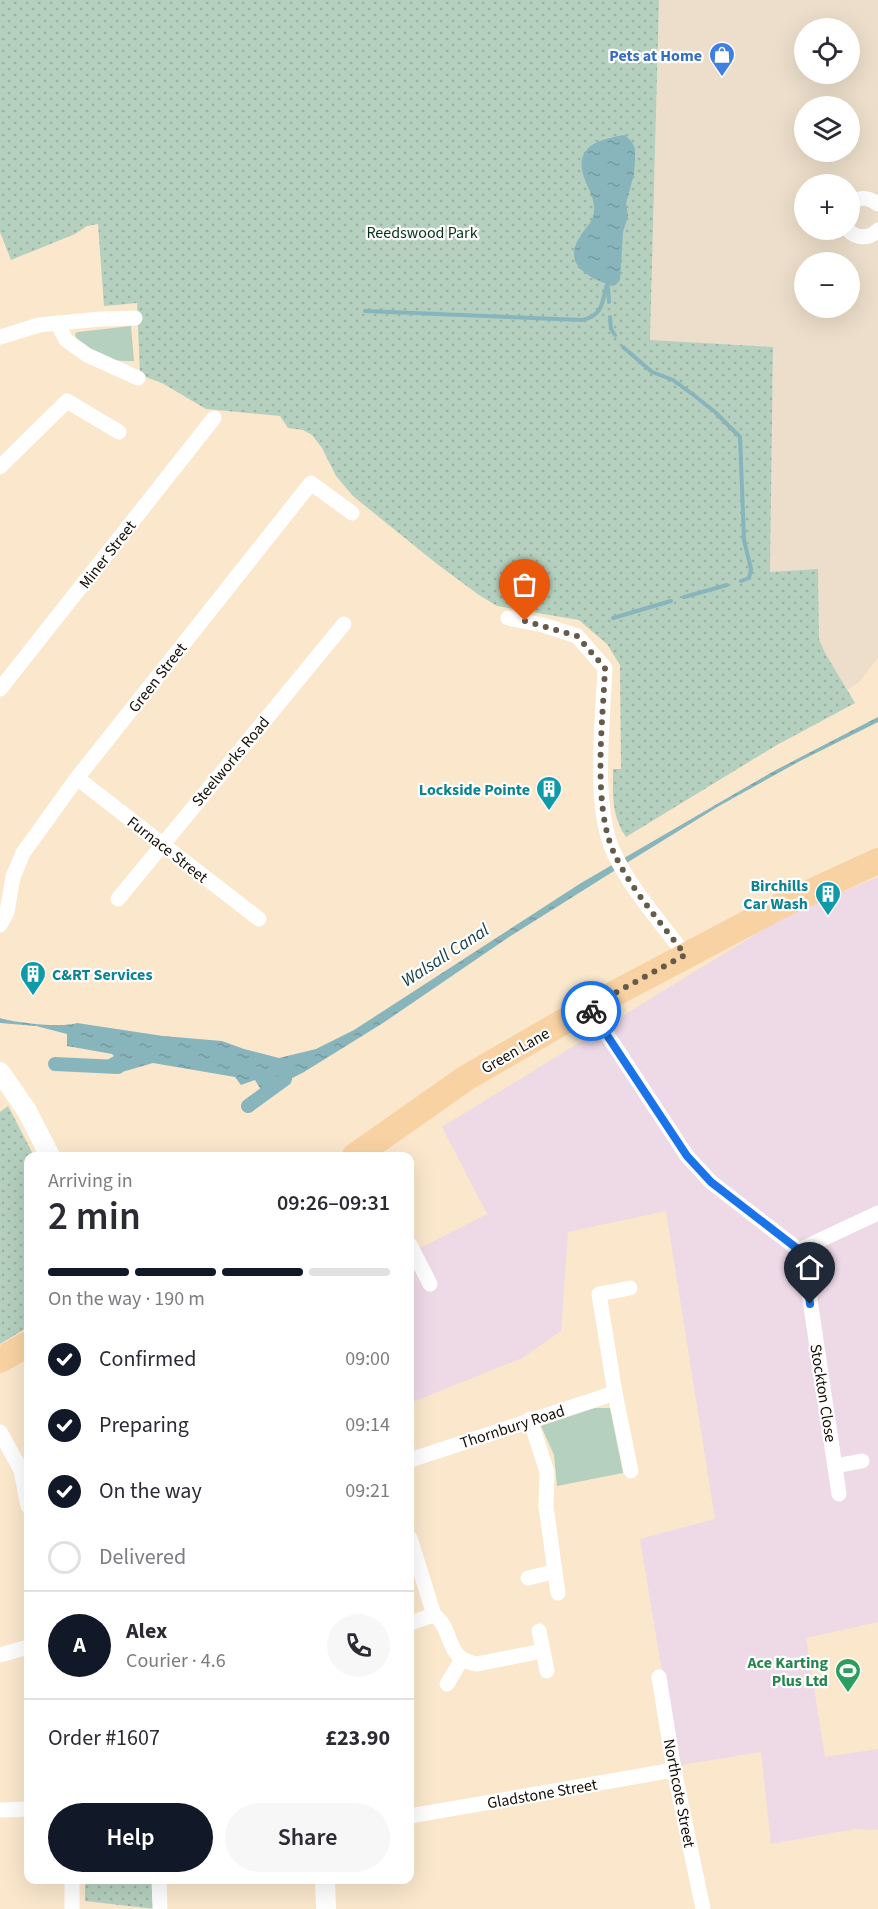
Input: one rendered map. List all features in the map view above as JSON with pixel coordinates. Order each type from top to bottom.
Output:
[{"type":"highway","name":"Green Lane","points":[[364,1152],[466,1078],[589,1007],[780,906],[878,861]]},
{"type":"highway","points":[[0,1360],[24,1346]]},
{"type":"street","points":[[860,198],[873,200],[878,204]]},
{"type":"street","points":[[860,237],[869,236],[878,230]]},
{"type":"street","points":[[0,337],[39,325],[135,318]]},
{"type":"street","points":[[57,323],[66,340],[87,355],[138,378]]},
{"type":"street","points":[[0,467],[67,401],[119,432]]},
{"type":"street","name":"Miner Street","points":[[0,689],[214,418]]},
{"type":"street","name":"Green Street","points":[[0,925],[7,912],[13,878],[23,853],[77,778],[311,483],[352,513]]},
{"type":"street","points":[[507,618],[543,625],[577,636],[605,668],[601,778],[606,832],[626,875],[685,955]]},
{"type":"street","name":"Steelworks Road","points":[[118,899],[344,624]]},
{"type":"street","name":"Furnace Street","points":[[77,778],[259,920]]},
{"type":"street","points":[[589,1007],[687,1156],[711,1182],[799,1250],[878,1213]]},
{"type":"street","points":[[0,1072],[27,1111],[48,1152]]},
{"type":"street","name":"Stockton Close","points":[[799,1250],[807,1280],[839,1494]]},
{"type":"street","points":[[414,1253],[430,1284]]},
{"type":"street","points":[[630,1288],[599,1294],[615,1393],[631,1471]]},
{"type":"street","name":"Thornbury Road","points":[[414,1459],[615,1393]]},
{"type":"street","points":[[530,1419],[547,1472],[546,1507],[553,1572],[558,1593]]},
{"type":"street","points":[[0,1432],[15,1456],[24,1485]]},
{"type":"street","name":"Stockton Close","points":[[835,1466],[862,1461]]},
{"type":"street","points":[[414,1551],[434,1615],[440,1619],[456,1655],[477,1664],[542,1651]]},
{"type":"street","points":[[528,1578],[553,1572]]},
{"type":"street","points":[[414,1622],[434,1615]]},
{"type":"street","points":[[539,1631],[547,1671]]},
{"type":"street","points":[[0,1655],[24,1648]]},
{"type":"street","points":[[447,1684],[462,1659]]},
{"type":"street","name":"Northcote Street","points":[[659,1677],[674,1770],[703,1909]]},
{"type":"street","name":"Gladstone Street","points":[[414,1815],[674,1770]]},
{"type":"street","points":[[0,1810],[24,1809]]},
{"type":"street","points":[[72,1884],[72,1909]]},
{"type":"street","points":[[159,1884],[160,1909]]},
{"type":"street","points":[[325,1884],[326,1909]]},
{"type":"shaded area","points":[[659,0],[878,0],[878,658],[858,683],[847,690],[819,639],[818,570],[770,573],[773,348],[650,341]]},
{"type":"shaded area","points":[[878,877],[878,1622],[806,1638],[825,1757],[878,1749],[878,1830],[855,1829],[771,1844],[761,1752],[681,1765],[659,1654],[640,1539],[715,1519],[666,1211],[568,1232],[561,1331],[522,1358],[414,1401],[414,1251],[487,1214],[442,1127],[785,916]]},
{"type":"green space","name":"Reedswood Park","points":[[0,0],[659,0],[650,340],[773,347],[770,572],[818,569],[819,639],[855,703],[775,746],[626,837],[615,813],[613,796],[613,769],[621,769],[620,665],[607,644],[579,620],[497,606],[479,595],[353,496],[336,476],[322,448],[312,435],[303,430],[288,428],[280,416],[206,409],[162,383],[140,375],[137,303],[104,306],[98,224],[87,226],[75,234],[11,260],[0,232]]},
{"type":"green space","points":[[131,326],[134,361],[108,359],[90,349],[76,338],[75,334],[78,332]]},
{"type":"green space","points":[[8,1106],[32,1152],[24,1152],[24,1329],[0,1344],[0,1112]]},
{"type":"green space","points":[[595,1408],[610,1408],[623,1473],[557,1486],[554,1455],[541,1426]]},
{"type":"green space","points":[[85,1884],[155,1884],[155,1909],[85,1901]]},
{"type":"water","points":[[625,135],[635,149],[634,174],[626,204],[628,216],[623,232],[620,280],[612,286],[586,274],[576,262],[574,254],[581,235],[594,215],[593,199],[585,180],[582,160],[585,152],[597,142]]},
{"type":"water","points":[[878,717],[878,722],[800,761],[719,806],[633,859],[509,937],[383,1023],[304,1072],[271,1089],[248,1106],[261,1094],[255,1080],[241,1085],[235,1077],[153,1063],[122,1072],[108,1072],[102,1069],[102,1063],[114,1056],[112,1054],[67,1046],[67,1034],[36,1026],[0,1023],[0,1018],[39,1024],[77,1023],[163,1036],[222,1041],[279,1058],[316,1049],[354,1030],[581,883],[774,771]]},
{"type":"waterway","points":[[365,311],[582,320],[598,312],[607,284]]},
{"type":"waterway","points":[[608,288],[609,302]]},
{"type":"waterway","points":[[610,317],[611,329],[615,335]]},
{"type":"waterway","points":[[623,347],[652,372],[673,380],[695,396],[740,437],[744,540],[751,569],[749,578],[741,581]]},
{"type":"waterway","points":[[684,597],[727,585]]},
{"type":"waterway","points":[[613,618],[671,601]]},
{"type":"waterway","points":[[55,1064],[118,1067]]},
{"type":"waterway","points":[[248,1106],[285,1079]]},
{"type":"way so far","points":[[525,621],[577,636],[605,668],[601,778],[606,832],[626,875],[685,955],[589,1007],[591,1011]]},
{"type":"place","name":"Pets at Home","points":[[722,78]]},
{"type":"place","name":"Lockside Pointe","points":[[549,812]]},
{"type":"place","name":"Birchills Car Wash","points":[[828,917]]},
{"type":"place","name":"C&RT Services","points":[[33,997]]},
{"type":"place","name":"Ace Karting Plus Ltd","points":[[848,1694]]},
{"type":"route","points":[[591,1011],[687,1156],[711,1182],[799,1250],[807,1280],[810,1304]]},
{"type":"water label","name":"Walsall Canal","points":[[445,955]]}]
